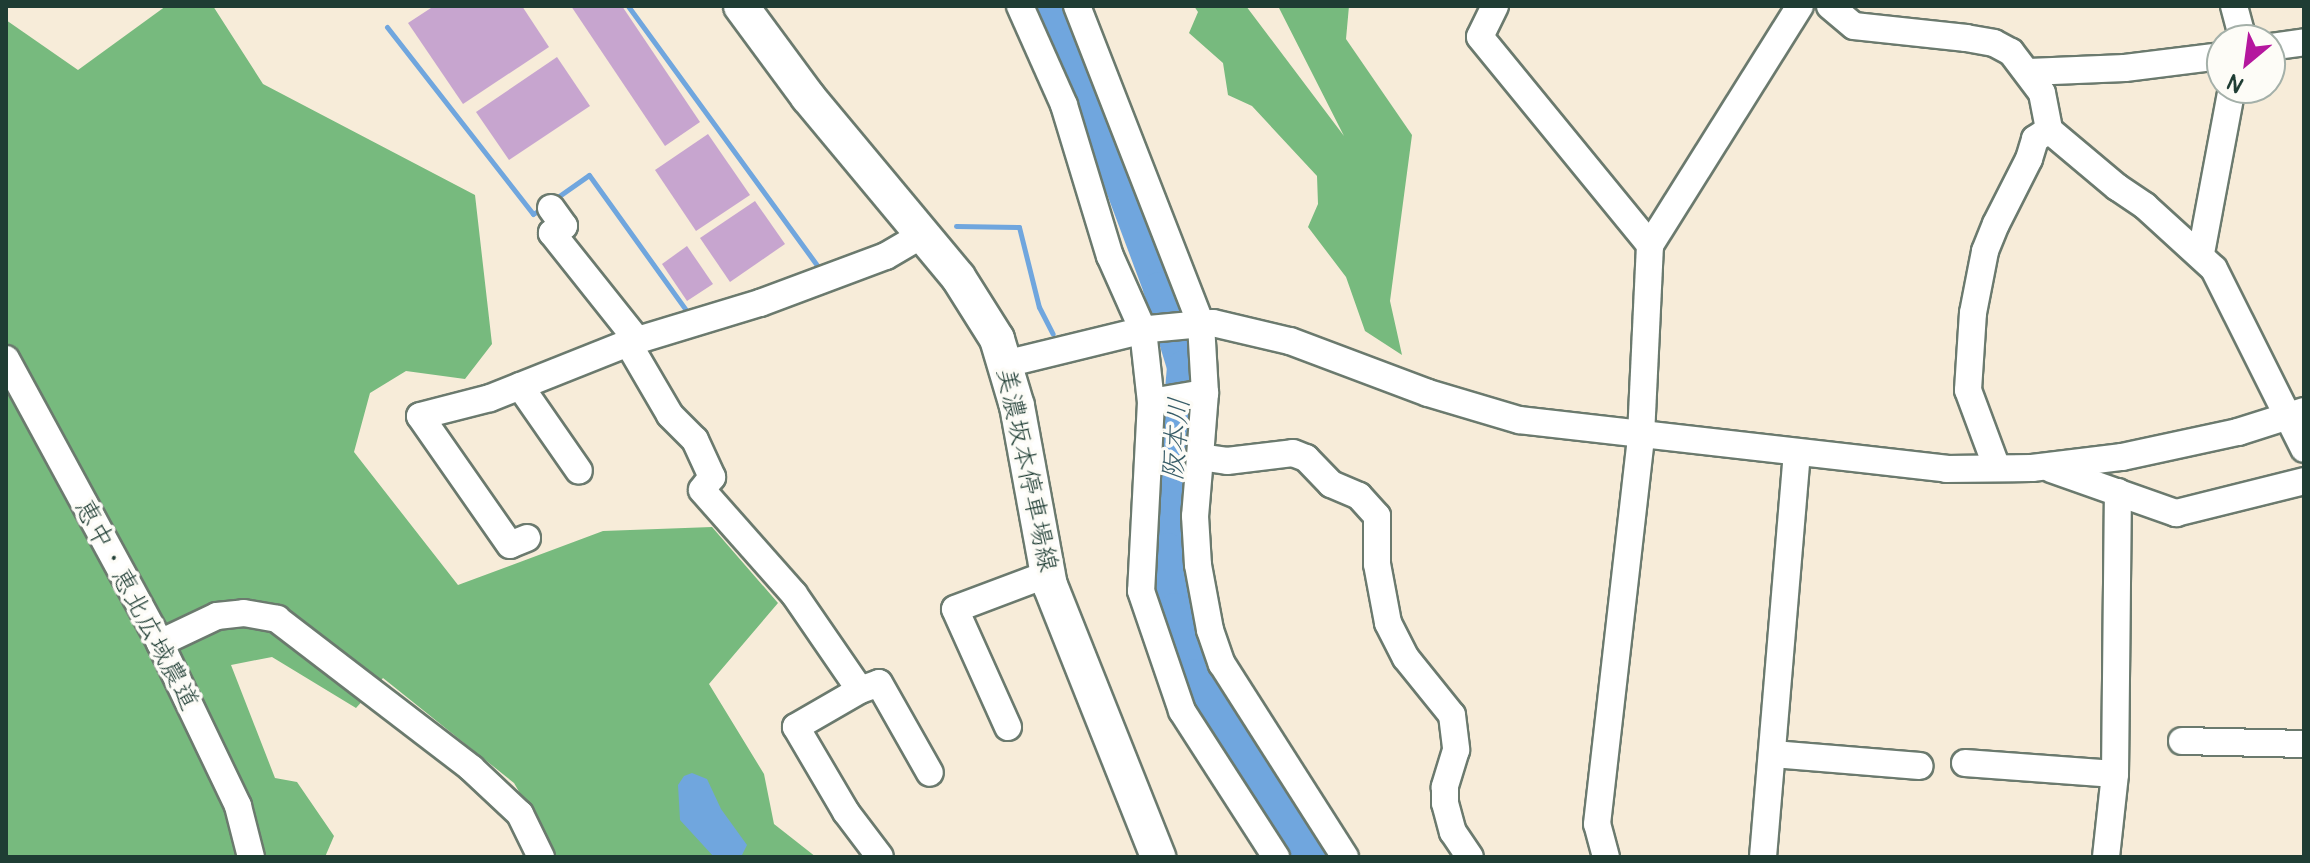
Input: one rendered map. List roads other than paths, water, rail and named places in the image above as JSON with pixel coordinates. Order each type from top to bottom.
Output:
[{"type":"main road","name":"美濃坂本停車場線","points":[[741,6],[808,97],[975,299],[1005,364],[1017,406],[1048,574],[1093,702],[1158,857]]},
{"type":"street","points":[[1020,6],[1064,105],[1110,256],[1146,330],[1151,402],[1141,591],[1182,711],[1276,857]]},
{"type":"street","points":[[1077,6],[1196,324],[1205,393],[1195,516],[1198,565],[1210,630],[1218,652],[1345,857]]},
{"type":"street","points":[[1495,6],[1480,37],[1650,245]]},
{"type":"street","points":[[1606,857],[1597,824],[1641,436],[1650,245],[1800,6]]},
{"type":"street","points":[[1830,6],[1854,26],[1874,31],[1994,43],[2011,52],[2042,93],[2049,130],[2201,253],[2219,279],[2295,414],[2304,449]]},
{"type":"street","points":[[2029,72],[2125,68],[2206,58]]},
{"type":"street","points":[[2201,253],[2229,104]]},
{"type":"street","points":[[1997,468],[1968,390],[1973,313],[1990,238],[2029,159],[2031,146],[2035,139],[2049,130]]},
{"type":"street","points":[[551,208],[564,226],[552,233],[633,341],[670,415],[695,440],[712,477],[702,490],[794,594],[860,690]]},
{"type":"street","points":[[527,538],[510,545],[420,416],[520,386],[633,341],[760,303],[886,256],[922,235]]},
{"type":"street","points":[[1005,364],[1146,330],[1196,324],[1243,328],[1290,341],[1428,393],[1519,420],[1946,469],[2045,466],[2175,447],[2295,414]]},
{"type":"street","name":"恵中・恵北広域農道","points":[[6,359],[160,643],[238,806],[251,857]]},
{"type":"street","points":[[520,386],[579,471]]},
{"type":"street","points":[[1151,402],[1205,393]]},
{"type":"street","points":[[1200,457],[1227,461],[1293,453],[1306,458],[1331,484],[1359,496],[1377,516],[1377,564],[1388,623],[1406,658],[1452,715],[1456,750],[1445,787],[1445,803],[1453,832],[1470,857]]},
{"type":"street","points":[[1763,857],[1797,454]]},
{"type":"street","points":[[2045,466],[2176,513],[2304,481]]},
{"type":"street","points":[[2106,857],[2115,774],[2118,492]]},
{"type":"street","points":[[1008,727],[955,609],[1048,574]]},
{"type":"street","points":[[160,643],[217,616],[244,613],[277,619],[471,768],[520,814],[541,857]]},
{"type":"street","points":[[880,857],[846,812],[796,727],[860,690],[879,683],[930,773]]},
{"type":"street","points":[[2182,741],[2304,744]]},
{"type":"street","points":[[1773,754],[1920,766]]},
{"type":"street","points":[[1965,763],[2115,774]]},
{"type":"water","points":[[692,773],[707,779],[721,809],[747,845],[741,857],[714,857],[680,820],[678,785],[684,776]]},
{"type":"waterway","points":[[628,6],[820,269]]},
{"type":"waterway","name":"阪本川","points":[[1050,6],[1068,44],[1159,288],[1183,367],[1167,549],[1175,609],[1192,675],[1311,857]]},
{"type":"waterway","points":[[387,27],[533,214],[544,207]]},
{"type":"waterway","points":[[552,201],[589,175],[689,314]]},
{"type":"waterway","points":[[956,226],[1019,227],[1039,307],[1053,334]]}]
